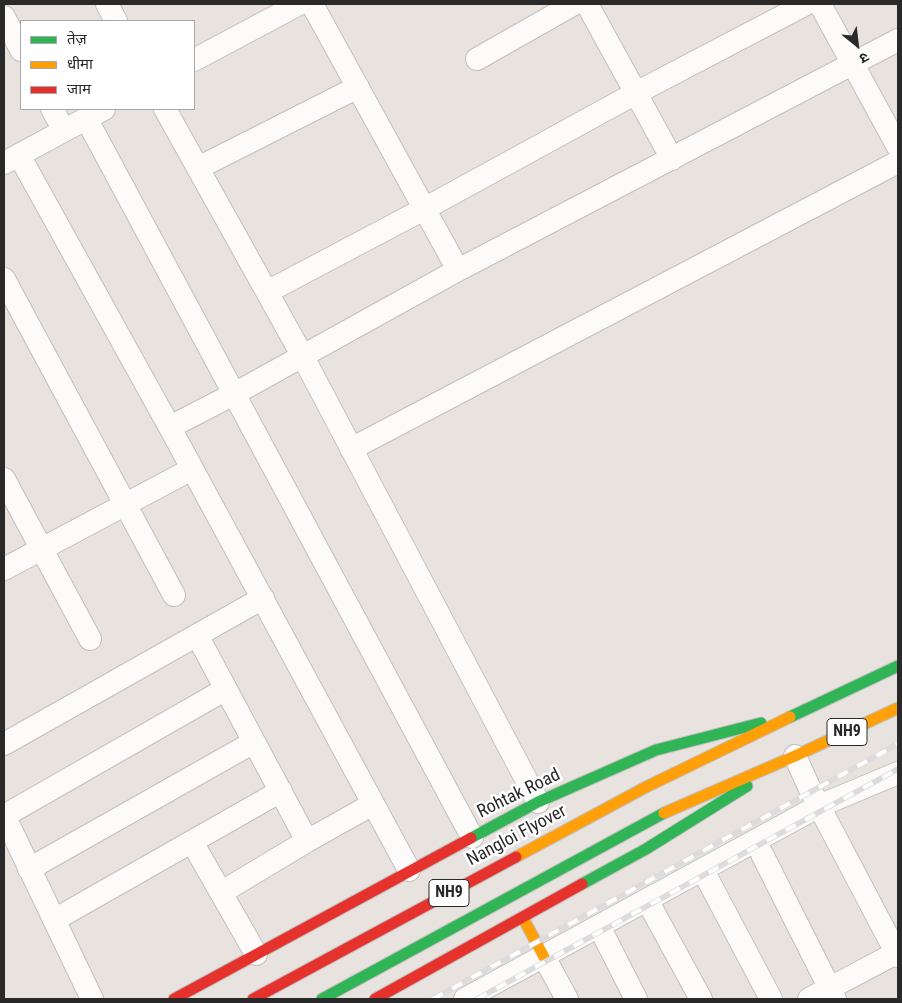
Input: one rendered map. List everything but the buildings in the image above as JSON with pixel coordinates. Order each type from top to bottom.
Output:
[{"type":"main road","name":"Rohtak Road","points":[[174,999],[409,870],[538,802],[656,750],[802,712],[898,666]]},
{"type":"main road","name":"NH9","points":[[322,999],[663,814],[898,708]]},
{"type":"main road","name":"Nangloi Flyover","points":[[253,999],[646,787],[715,752],[802,712]]},
{"type":"main road","points":[[375,999],[646,849],[795,756]]},
{"type":"main road","points":[[523,918],[544,957]]},
{"type":"street","points":[[107,4],[115,20]]},
{"type":"street","points":[[195,59],[299,4]]},
{"type":"street","points":[[312,4],[458,270]]},
{"type":"street","points":[[477,58],[574,4]]},
{"type":"street","points":[[587,4],[672,159]]},
{"type":"street","points":[[267,292],[636,93],[806,4]]},
{"type":"street","points":[[820,4],[898,147]]},
{"type":"street","points":[[4,18],[20,48]]},
{"type":"street","points":[[170,427],[234,394],[458,270],[898,40]]},
{"type":"street","points":[[198,168],[358,87]]},
{"type":"street","points":[[53,110],[64,130]]},
{"type":"street","points":[[165,110],[302,355],[538,802]]},
{"type":"street","points":[[409,870],[170,427],[12,159],[64,130],[95,114],[234,394],[472,837]]},
{"type":"street","points":[[351,449],[898,162]]},
{"type":"street","points":[[4,279],[174,595]]},
{"type":"street","points":[[4,569],[192,469]]},
{"type":"street","points":[[4,479],[90,639]]},
{"type":"street","points":[[4,744],[262,598]]},
{"type":"street","points":[[197,635],[307,842]]},
{"type":"street","points":[[92,999],[4,816],[226,689]]},
{"type":"street","points":[[30,869],[254,742]]},
{"type":"street","points":[[795,756],[819,806],[898,954],[832,994],[809,999]]},
{"type":"street","points":[[465,999],[819,806],[896,779]]},
{"type":"street","points":[[54,920],[281,792]]},
{"type":"street","points":[[222,892],[373,804]]},
{"type":"street","points":[[192,842],[256,954]]},
{"type":"street","points":[[762,854],[832,994]]},
{"type":"street","points":[[707,878],[771,999]]},
{"type":"street","points":[[647,900],[701,999]]},
{"type":"street","points":[[605,938],[636,999]]},
{"type":"street","points":[[544,957],[567,999]]},
{"type":"railway","points":[[433,999],[898,744]]},
{"type":"railway","points":[[477,999],[898,769]]},
{"type":"traffic: fast","points":[[790,717],[898,666]]},
{"type":"traffic: fast","points":[[471,838],[538,802],[656,750],[761,723]]},
{"type":"traffic: fast","points":[[582,884],[646,849],[747,786]]},
{"type":"traffic: fast","points":[[322,999],[664,813]]},
{"type":"traffic: slow","points":[[664,813],[795,756],[898,708]]},
{"type":"traffic: slow","points":[[516,857],[646,787],[790,717]]},
{"type":"traffic: slow","points":[[523,918],[544,957]]},
{"type":"traffic: jam","points":[[174,999],[471,838]]},
{"type":"traffic: jam","points":[[253,999],[516,857]]},
{"type":"traffic: jam","points":[[375,999],[582,884]]}]
